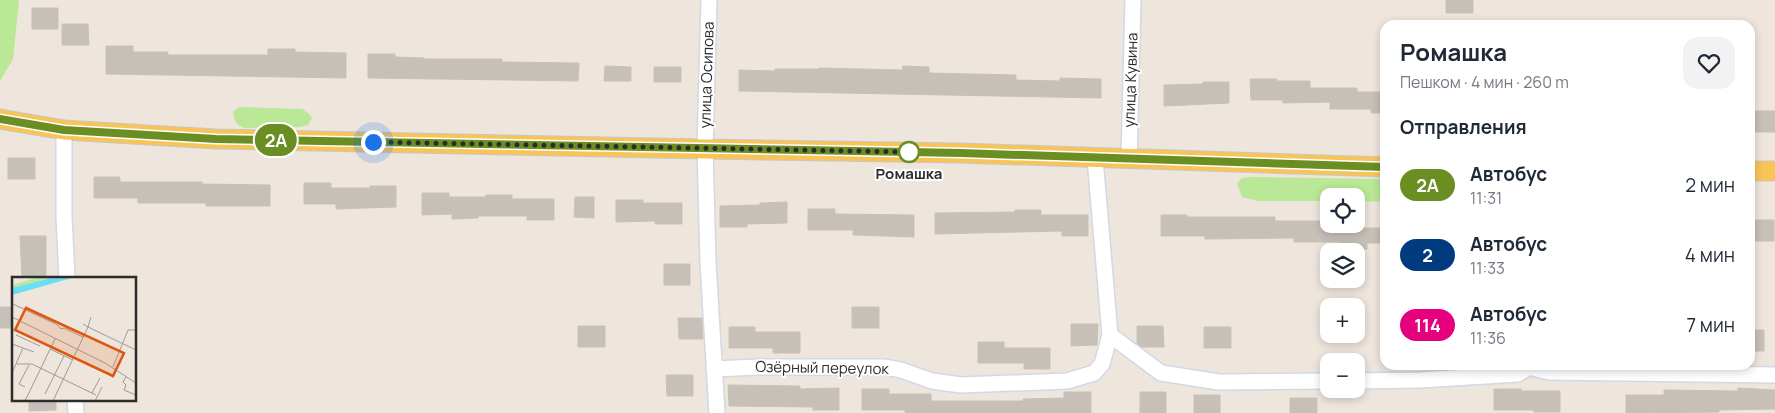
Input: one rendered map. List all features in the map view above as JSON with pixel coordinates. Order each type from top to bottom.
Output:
[{"type":"main road","points":[[0,119],[64,130],[216,139],[961,153],[1380,168]]},
{"type":"main road","points":[[1755,171],[1775,171]]},
{"type":"street","name":"улица Осипова","points":[[710,0],[705,149],[708,262],[717,413]]},
{"type":"street","name":"улица Кувина","points":[[1129,160],[1133,0]]},
{"type":"street","points":[[64,130],[64,216],[67,277]]},
{"type":"street","points":[[1095,158],[1110,335],[1161,372],[1219,382],[1320,381]]},
{"type":"street","name":"Озёрный переулок","points":[[714,369],[758,366],[885,367],[901,370],[932,381],[961,385],[1067,381],[1094,373],[1102,364],[1110,335]]},
{"type":"street","points":[[1365,381],[1420,380],[1518,374],[1524,370]]},
{"type":"street","points":[[1542,370],[1549,372],[1775,375]]},
{"type":"street","points":[[75,400],[76,413]]},
{"type":"green space","points":[[0,0],[19,0],[13,59],[0,81]]},
{"type":"green space","points":[[239,107],[302,109],[312,118],[308,125],[300,127],[245,128],[239,126],[234,118],[233,112]]},
{"type":"green space","points":[[1249,177],[1380,179],[1380,202],[1365,201],[1365,188],[1320,188],[1320,201],[1258,201],[1242,197],[1237,183],[1242,178]]},
{"type":"building","points":[[1446,0],[1473,0],[1473,13],[1446,13]]},
{"type":"building","points":[[32,8],[58,8],[58,29],[32,29]]},
{"type":"building","points":[[62,24],[88,24],[89,45],[62,45]]},
{"type":"building","points":[[106,46],[133,46],[133,52],[168,52],[168,55],[268,55],[268,49],[295,49],[295,52],[346,53],[346,78],[106,74]]},
{"type":"building","points":[[368,54],[395,54],[395,57],[424,59],[502,59],[502,62],[579,63],[578,81],[368,78]]},
{"type":"building","points":[[605,66],[631,67],[631,81],[604,81]]},
{"type":"building","points":[[903,66],[929,67],[929,73],[1016,75],[1016,80],[1060,81],[1060,78],[1101,79],[1101,98],[739,91],[739,70],[775,71],[775,69],[819,68],[902,70]]},
{"type":"building","points":[[654,67],[681,67],[681,82],[654,82]]},
{"type":"building","points":[[1250,79],[1310,81],[1310,88],[1357,88],[1357,92],[1380,92],[1380,113],[1371,113],[1371,109],[1330,109],[1330,102],[1283,103],[1283,100],[1251,100]]},
{"type":"building","points":[[1203,82],[1229,82],[1229,103],[1164,106],[1164,85],[1203,84]]},
{"type":"building","points":[[1755,111],[1775,111],[1775,132],[1755,132]]},
{"type":"building","points":[[8,158],[35,158],[35,179],[8,179]]},
{"type":"building","points":[[94,177],[120,177],[120,182],[202,182],[202,184],[270,185],[270,206],[206,206],[206,203],[138,203],[138,198],[94,198]]},
{"type":"building","points":[[304,183],[331,183],[331,188],[396,186],[396,207],[336,209],[336,204],[304,204]]},
{"type":"building","points":[[422,193],[449,193],[449,197],[512,195],[512,199],[554,199],[554,220],[527,220],[527,216],[478,216],[478,218],[452,219],[452,214],[422,215]]},
{"type":"building","points":[[575,197],[594,197],[594,218],[574,217]]},
{"type":"building","points":[[616,200],[643,200],[643,203],[682,203],[682,224],[655,224],[655,221],[616,222]]},
{"type":"building","points":[[787,202],[787,223],[747,224],[747,227],[720,227],[720,206]]},
{"type":"building","points":[[808,209],[835,209],[835,214],[914,215],[914,237],[853,235],[853,230],[808,230]]},
{"type":"building","points":[[1015,210],[1041,210],[1041,215],[1088,215],[1088,236],[1062,236],[1062,231],[935,234],[935,213],[1015,212]]},
{"type":"building","points":[[1161,215],[1187,215],[1187,217],[1275,217],[1275,221],[1320,221],[1320,233],[1365,233],[1365,228],[1380,228],[1380,243],[1367,243],[1367,249],[1365,249],[1365,243],[1294,242],[1294,238],[1205,239],[1205,236],[1161,236]]},
{"type":"building","points":[[1755,220],[1774,220],[1774,241],[1755,241]]},
{"type":"building","points":[[20,236],[46,236],[46,277],[22,277]]},
{"type":"building","points":[[664,264],[690,264],[690,285],[664,285]]},
{"type":"building","points":[[0,307],[12,307],[12,328],[0,328]]},
{"type":"building","points":[[852,307],[879,307],[879,328],[852,328]]},
{"type":"building","points":[[678,318],[702,318],[703,339],[679,339]]},
{"type":"building","points":[[1071,324],[1098,324],[1097,345],[1071,346]]},
{"type":"building","points":[[578,326],[605,326],[605,347],[578,347]]},
{"type":"building","points":[[1137,326],[1163,326],[1164,347],[1141,347],[1137,343]]},
{"type":"building","points":[[729,327],[755,327],[755,332],[800,332],[800,353],[773,353],[773,348],[729,348]]},
{"type":"building","points":[[1204,327],[1231,327],[1231,348],[1204,348]]},
{"type":"building","points":[[1755,330],[1764,330],[1764,351],[1755,351]]},
{"type":"building","points":[[978,342],[1004,342],[1004,348],[1050,348],[1050,369],[1024,369],[1024,363],[978,363]]},
{"type":"building","points":[[666,375],[693,375],[693,396],[667,396]]},
{"type":"building","points":[[728,385],[800,386],[800,389],[839,388],[839,410],[813,410],[813,407],[729,406]]},
{"type":"building","points":[[1738,388],[1775,390],[1775,409],[1626,413],[1626,395],[1664,395],[1664,390],[1738,391]]},
{"type":"building","points":[[862,389],[889,389],[889,394],[931,394],[931,401],[1023,401],[1023,399],[1064,398],[1064,392],[1091,392],[1091,413],[905,413],[905,410],[862,410]]},
{"type":"building","points":[[1494,389],[1560,391],[1560,412],[1494,410]]},
{"type":"building","points":[[1140,392],[1166,392],[1166,413],[1140,413]]},
{"type":"building","points":[[1194,395],[1220,395],[1220,413],[1194,413]]},
{"type":"building","points":[[1290,398],[1317,398],[1317,413],[1290,413]]},
{"type":"building","points":[[29,400],[56,400],[56,410],[29,411]]},
{"type":"bus line","name":"2А","points":[[0,119],[64,130],[216,139],[961,153],[1380,167]]},
{"type":"place","name":"Ромашка","points":[[909,152]]},
{"type":"route","points":[[373,142],[909,152]]}]
